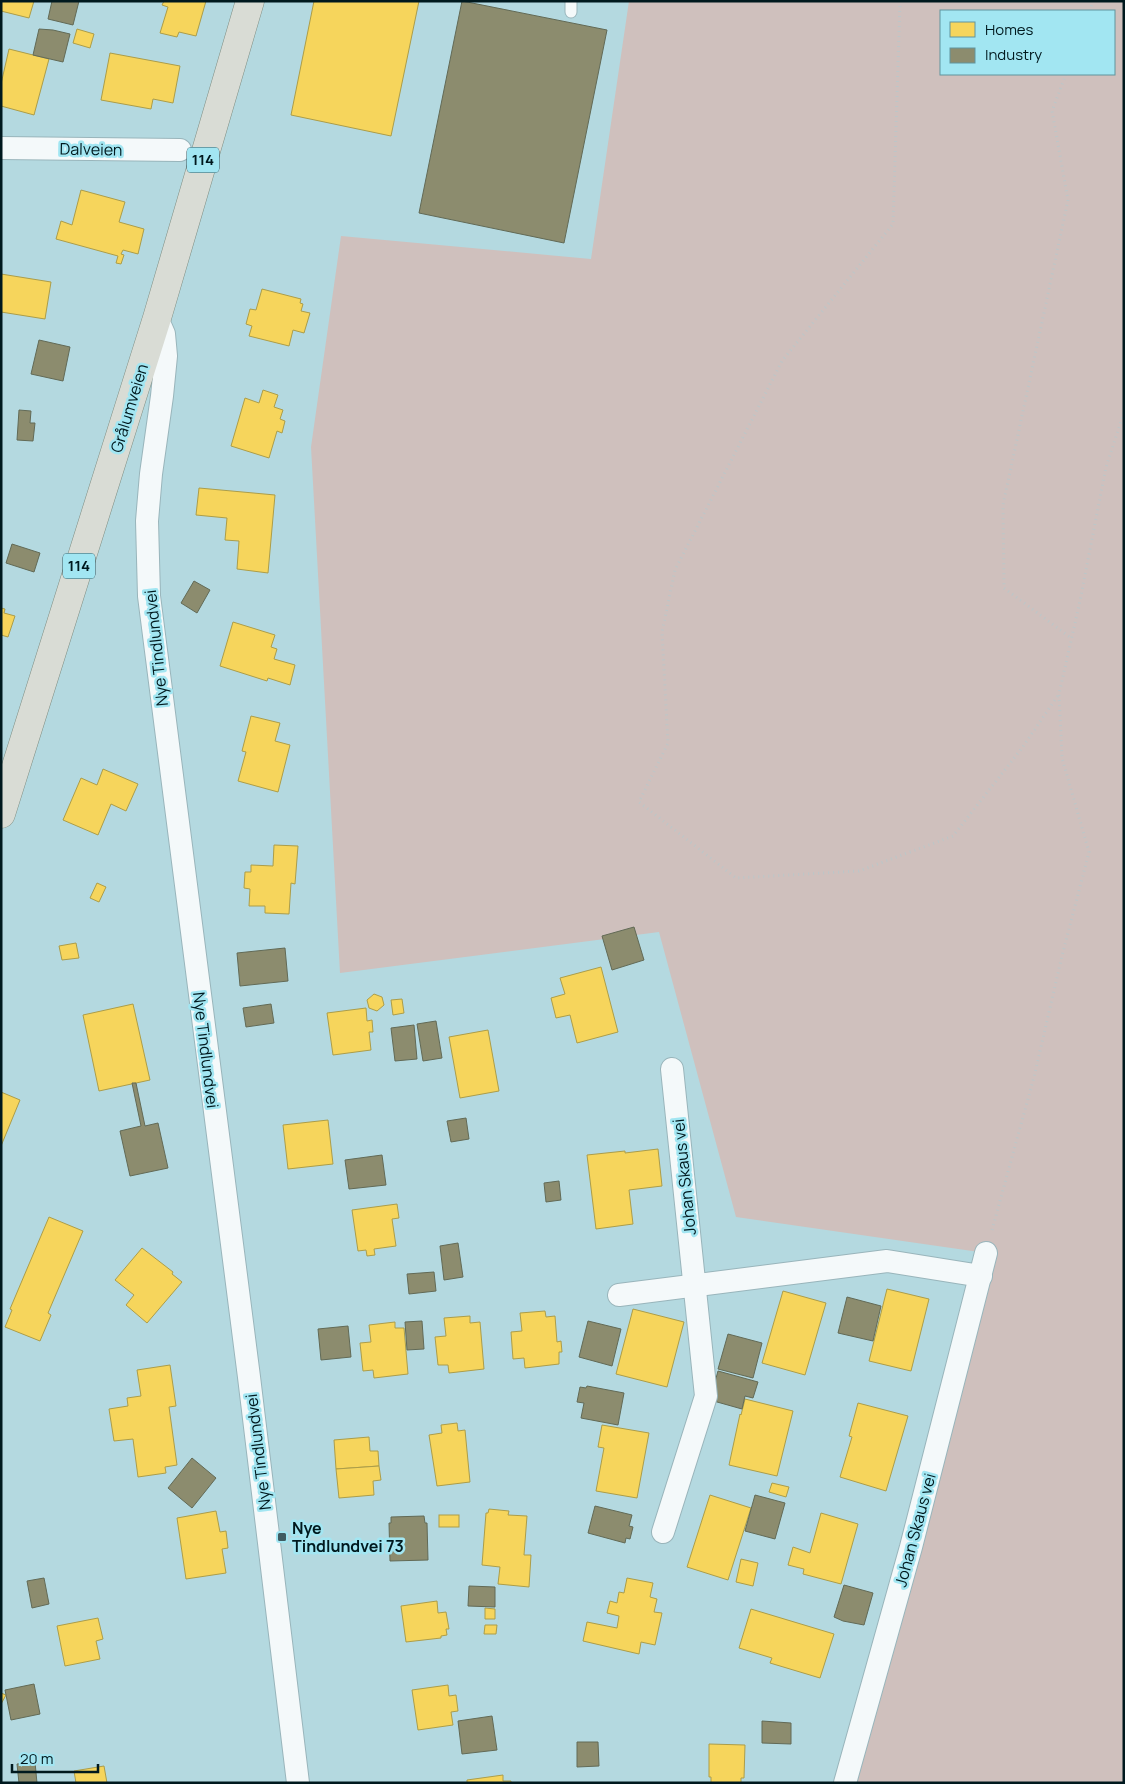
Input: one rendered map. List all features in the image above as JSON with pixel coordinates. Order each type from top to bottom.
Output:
[{"type":"main road","name":"Grålumveien","points":[[1,814],[157,318],[250,1]]},
{"type":"street","name":"Dalveien","points":[[1,148],[180,150]]},
{"type":"street","name":"Nye Tindlundvei","points":[[157,318],[164,334],[166,356],[147,521],[149,596],[249,1377],[298,1783]]},
{"type":"street","name":"Johan Skaus vei","points":[[662,1532],[706,1396],[672,1070]]},
{"type":"street","name":"Johan Skaus vei","points":[[845,1783],[911,1547],[986,1253]]},
{"type":"street","points":[[620,1295],[887,1261],[981,1276]]},
{"type":"path","points":[[900,1],[893,224],[782,361],[675,570],[662,632],[668,743],[638,802],[736,878],[860,871],[953,836],[1022,748],[1059,694]]},
{"type":"path","points":[[1066,75],[1052,111],[1068,200],[1004,505],[1004,588],[1071,639]]},
{"type":"path","points":[[986,1253],[1034,1077],[1062,956],[1089,852],[1062,758],[1059,694],[1106,468],[1124,412]]},
{"type":"shaded area","points":[[629,1],[1124,1],[1124,1783],[845,1783],[986,1253],[736,1217],[659,932],[340,973],[311,447],[341,236],[591,259]]},
{"type":"building: Homes","points":[[1,1],[34,1],[29,18],[1,11]]},
{"type":"building: Homes","points":[[164,1],[206,1],[196,36],[179,32],[177,37],[160,33],[168,7],[162,5]]},
{"type":"building: Homes","points":[[314,1],[419,1],[391,136],[291,115]]},
{"type":"building: Homes","points":[[77,29],[94,34],[90,48],[73,43]]},
{"type":"building: Homes","points":[[9,49],[49,59],[34,115],[1,106],[1,84]]},
{"type":"building: Homes","points":[[110,53],[180,66],[173,103],[153,99],[151,109],[101,100]]},
{"type":"building: Homes","points":[[81,190],[125,202],[119,222],[144,229],[138,254],[123,250],[121,254],[124,255],[121,264],[116,263],[118,256],[56,239],[61,221],[72,225]]},
{"type":"building: Homes","points":[[1,274],[51,282],[45,319],[1,312]]},
{"type":"building: Homes","points":[[262,289],[301,299],[300,303],[303,304],[301,311],[310,313],[304,333],[293,330],[289,346],[249,336],[252,326],[246,324],[250,309],[256,310]]},
{"type":"building: Homes","points":[[263,390],[278,395],[274,407],[283,410],[280,419],[285,421],[282,433],[277,431],[269,458],[231,446],[245,398],[259,403]]},
{"type":"building: Homes","points":[[199,488],[275,495],[268,573],[237,569],[239,541],[225,540],[227,518],[196,515]]},
{"type":"building: Homes","points":[[1,608],[5,609],[4,613],[15,616],[8,637],[1,635]]},
{"type":"building: Homes","points":[[233,622],[275,635],[271,647],[277,649],[274,659],[295,665],[290,685],[268,678],[267,681],[220,666]]},
{"type":"building: Homes","points":[[251,716],[280,723],[275,741],[290,745],[278,792],[238,781],[246,752],[242,751]]},
{"type":"building: Homes","points":[[103,769],[138,784],[126,811],[111,804],[98,835],[63,820],[81,778],[97,785]]},
{"type":"building: Homes","points":[[274,845],[298,846],[295,884],[291,883],[289,914],[265,913],[265,906],[249,906],[250,889],[244,888],[245,872],[251,872],[251,865],[273,866]]},
{"type":"building: Homes","points":[[97,883],[106,887],[99,902],[90,898]]},
{"type":"building: Homes","points":[[76,943],[79,958],[62,960],[59,946]]},
{"type":"building: Homes","points":[[601,967],[618,1032],[577,1043],[570,1015],[556,1018],[551,998],[565,994],[560,978]]},
{"type":"building: Homes","points":[[374,994],[382,997],[384,1005],[377,1011],[369,1008],[367,1000]]},
{"type":"building: Homes","points":[[402,999],[404,1013],[393,1015],[391,1000]]},
{"type":"building: Homes","points":[[133,1004],[150,1080],[99,1091],[83,1015]]},
{"type":"building: Homes","points":[[366,1008],[367,1021],[372,1020],[373,1032],[369,1032],[371,1050],[333,1055],[327,1013]]},
{"type":"building: Homes","points":[[488,1030],[499,1091],[460,1098],[449,1037]]},
{"type":"building: Homes","points":[[1,1092],[20,1100],[1,1146]]},
{"type":"building: Homes","points":[[328,1120],[333,1164],[288,1169],[283,1125]]},
{"type":"building: Homes","points":[[658,1149],[662,1186],[629,1190],[633,1224],[596,1229],[587,1155]]},
{"type":"building: Homes","points":[[397,1204],[399,1218],[392,1219],[396,1246],[374,1249],[375,1255],[367,1256],[366,1250],[358,1251],[352,1210]]},
{"type":"building: Homes","points":[[49,1217],[83,1231],[48,1313],[51,1315],[40,1341],[5,1327],[12,1310],[10,1309]]},
{"type":"building: Homes","points":[[142,1248],[173,1272],[172,1274],[182,1282],[147,1323],[126,1305],[134,1295],[115,1280]]},
{"type":"building: Homes","points":[[887,1289],[929,1299],[911,1371],[869,1361]]},
{"type":"building: Homes","points":[[783,1291],[826,1303],[805,1375],[762,1363]]},
{"type":"building: Homes","points":[[633,1309],[684,1322],[667,1387],[616,1374]]},
{"type":"building: Homes","points":[[545,1311],[546,1317],[555,1316],[557,1342],[561,1341],[562,1352],[559,1352],[559,1364],[525,1368],[524,1358],[513,1359],[511,1332],[522,1331],[520,1313]]},
{"type":"building: Homes","points":[[470,1316],[470,1323],[480,1322],[484,1369],[449,1373],[448,1365],[438,1365],[435,1337],[446,1336],[444,1318]]},
{"type":"building: Homes","points":[[395,1322],[395,1328],[404,1328],[408,1374],[374,1378],[373,1370],[363,1371],[360,1343],[371,1342],[369,1325]]},
{"type":"building: Homes","points":[[170,1365],[176,1406],[169,1407],[177,1465],[165,1467],[166,1473],[138,1477],[133,1439],[114,1441],[109,1409],[128,1406],[127,1398],[141,1396],[137,1370]]},
{"type":"building: Homes","points":[[745,1399],[793,1411],[777,1476],[729,1465]]},
{"type":"building: Homes","points":[[858,1403],[908,1416],[886,1491],[840,1477],[852,1437],[849,1436]]},
{"type":"building: Homes","points":[[457,1423],[458,1431],[465,1430],[470,1482],[437,1486],[429,1435],[442,1433],[441,1425]]},
{"type":"building: Homes","points":[[602,1425],[649,1433],[637,1498],[596,1491],[604,1448],[598,1447]]},
{"type":"building: Homes","points":[[369,1437],[370,1451],[378,1451],[379,1466],[336,1469],[334,1440]]},
{"type":"building: Homes","points":[[379,1466],[381,1480],[373,1481],[374,1495],[339,1498],[336,1469]]},
{"type":"building: Homes","points":[[772,1483],[789,1487],[786,1497],[769,1492]]},
{"type":"building: Homes","points":[[710,1495],[751,1508],[728,1580],[687,1567]]},
{"type":"building: Homes","points":[[489,1509],[509,1511],[508,1515],[527,1516],[524,1555],[531,1555],[529,1587],[498,1584],[500,1567],[482,1565],[486,1513],[488,1513]]},
{"type":"building: Homes","points":[[216,1511],[220,1532],[226,1531],[228,1548],[222,1549],[226,1573],[186,1579],[177,1518]]},
{"type":"building: Homes","points":[[821,1513],[858,1524],[841,1584],[803,1574],[804,1569],[788,1565],[793,1547],[810,1553]]},
{"type":"building: Homes","points":[[439,1515],[459,1515],[459,1527],[439,1527]]},
{"type":"building: Homes","points":[[741,1559],[758,1563],[753,1586],[736,1582]]},
{"type":"building: Homes","points":[[627,1578],[653,1583],[650,1597],[657,1599],[654,1612],[662,1613],[655,1645],[641,1642],[639,1654],[583,1641],[587,1622],[617,1628],[619,1616],[607,1613],[610,1601],[617,1603],[619,1592],[624,1593]]},
{"type":"building: Homes","points":[[437,1601],[438,1613],[446,1612],[449,1629],[446,1629],[447,1635],[441,1636],[441,1638],[406,1642],[401,1606]]},
{"type":"building: Homes","points":[[485,1608],[495,1609],[495,1619],[485,1619]]},
{"type":"building: Homes","points":[[751,1609],[834,1634],[820,1678],[770,1663],[772,1658],[739,1648]]},
{"type":"building: Homes","points":[[98,1618],[103,1639],[96,1641],[100,1659],[65,1666],[57,1626]]},
{"type":"building: Homes","points":[[485,1625],[497,1625],[496,1634],[484,1634]]},
{"type":"building: Homes","points":[[448,1685],[449,1696],[456,1695],[458,1711],[451,1712],[453,1725],[418,1730],[412,1690]]},
{"type":"building: Homes","points":[[1,1693],[6,1695],[1,1704]]},
{"type":"building: Homes","points":[[709,1744],[745,1745],[744,1778],[741,1778],[741,1783],[711,1783],[711,1777],[709,1777]]},
{"type":"building: Homes","points":[[104,1766],[107,1783],[76,1783],[74,1771]]},
{"type":"building: Homes","points":[[503,1775],[503,1781],[511,1781],[511,1783],[467,1783],[467,1780]]},
{"type":"building: Industry","points":[[52,1],[79,1],[73,25],[48,19]]},
{"type":"building: Industry","points":[[462,1],[607,30],[564,243],[419,213]]},
{"type":"building: Industry","points":[[39,29],[70,34],[63,62],[33,55]]},
{"type":"building: Industry","points":[[39,340],[70,347],[63,381],[31,374]]},
{"type":"building: Industry","points":[[19,410],[31,411],[30,423],[35,423],[33,441],[17,440]]},
{"type":"building: Industry","points":[[12,544],[40,553],[34,572],[6,563]]},
{"type":"building: Industry","points":[[194,581],[210,590],[197,613],[181,603]]},
{"type":"building: Industry","points":[[634,927],[644,960],[612,970],[602,936]]},
{"type":"building: Industry","points":[[285,948],[288,981],[240,986],[237,953]]},
{"type":"building: Industry","points":[[271,1004],[274,1023],[246,1027],[243,1008]]},
{"type":"building: Industry","points":[[436,1021],[442,1058],[423,1061],[417,1024]]},
{"type":"building: Industry","points":[[414,1025],[417,1059],[395,1061],[391,1028]]},
{"type":"building: Industry","points":[[132,1083],[136,1083],[145,1126],[158,1123],[168,1168],[130,1176],[120,1131],[141,1126]]},
{"type":"building: Industry","points":[[466,1118],[469,1139],[451,1142],[447,1121]]},
{"type":"building: Industry","points":[[382,1155],[386,1185],[349,1189],[345,1160]]},
{"type":"building: Industry","points":[[559,1181],[561,1200],[546,1202],[544,1183]]},
{"type":"building: Industry","points":[[458,1243],[463,1277],[444,1280],[440,1246]]},
{"type":"building: Industry","points":[[434,1272],[436,1291],[409,1294],[407,1274]]},
{"type":"building: Industry","points":[[847,1297],[881,1306],[873,1341],[838,1333]]},
{"type":"building: Industry","points":[[422,1321],[424,1349],[407,1350],[405,1322]]},
{"type":"building: Industry","points":[[588,1321],[621,1329],[612,1366],[579,1357]]},
{"type":"building: Industry","points":[[348,1326],[351,1357],[321,1360],[318,1329]]},
{"type":"building: Industry","points":[[728,1334],[762,1343],[753,1378],[718,1369]]},
{"type":"building: Industry","points":[[718,1371],[758,1382],[753,1398],[745,1396],[742,1409],[710,1400]]},
{"type":"building: Industry","points":[[587,1386],[624,1393],[618,1425],[581,1418],[584,1403],[577,1402],[580,1387],[586,1388]]},
{"type":"building: Industry","points":[[192,1458],[216,1478],[192,1508],[168,1488]]},
{"type":"building: Industry","points":[[755,1495],[785,1503],[775,1539],[745,1531]]},
{"type":"building: Industry","points":[[595,1506],[632,1515],[629,1526],[633,1527],[630,1539],[626,1538],[625,1543],[588,1533]]},
{"type":"building: Industry","points":[[424,1516],[425,1523],[427,1523],[428,1560],[390,1561],[389,1523],[391,1523],[391,1517]]},
{"type":"building: Industry","points":[[44,1578],[49,1604],[32,1608],[27,1581]]},
{"type":"building: Industry","points":[[844,1585],[873,1593],[864,1625],[843,1621],[834,1617]]},
{"type":"building: Industry","points":[[469,1586],[495,1587],[495,1607],[468,1606]]},
{"type":"building: Industry","points":[[34,1684],[40,1714],[11,1720],[5,1690]]},
{"type":"building: Industry","points":[[492,1716],[497,1750],[462,1754],[458,1721]]},
{"type":"building: Industry","points":[[762,1721],[791,1723],[791,1744],[762,1743]]},
{"type":"building: Industry","points":[[577,1742],[598,1742],[599,1766],[577,1767]]},
{"type":"building: Industry","points":[[35,1762],[37,1783],[19,1783],[17,1764]]},
{"type":"place","name":"Nye Tindlundvei 73","points":[[282,1537]]}]
